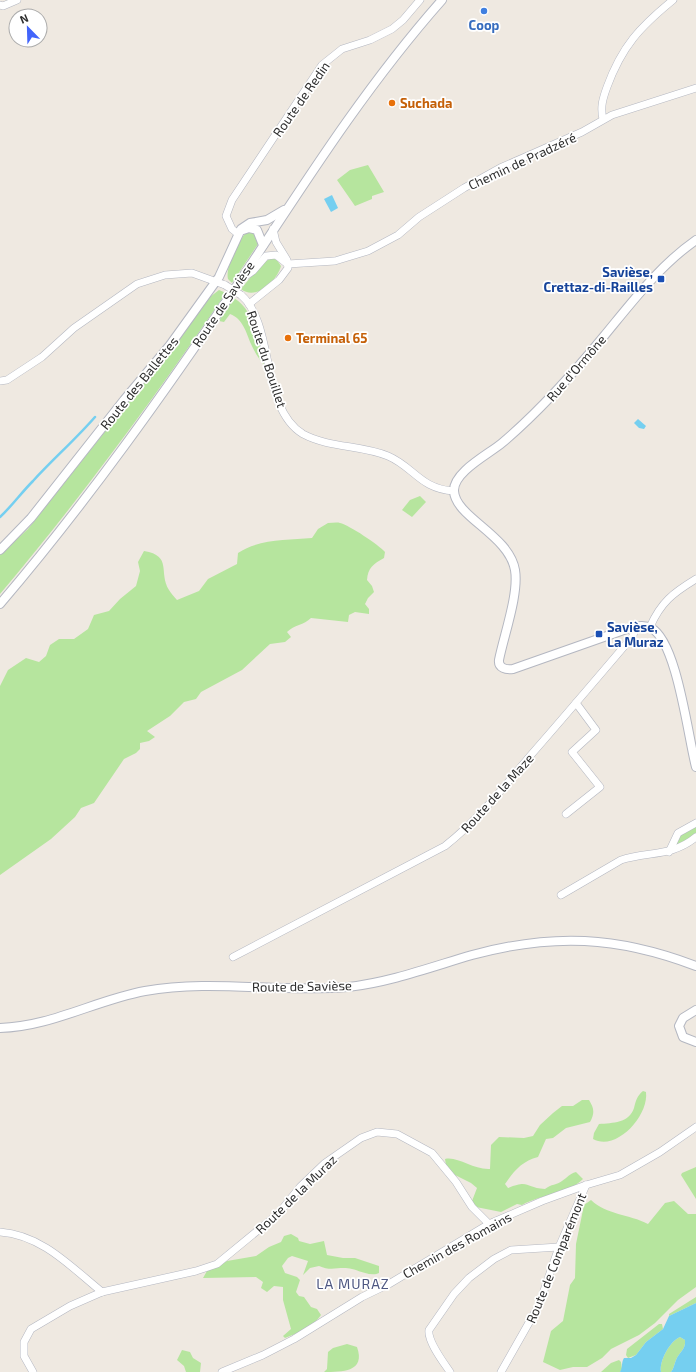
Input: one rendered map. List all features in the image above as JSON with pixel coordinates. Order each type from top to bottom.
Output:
[{"type":"street","points":[[0,5],[4,6],[17,0]]},
{"type":"street","name":"Route de Redin","points":[[238,233],[232,229],[226,216],[232,200],[322,64],[342,49],[370,40],[392,29],[403,20],[420,0]]},
{"type":"street","name":"Route de Savièse","points":[[0,604],[102,478],[174,377],[286,209],[360,102],[406,42],[442,0]]},
{"type":"street","points":[[603,119],[601,111],[603,99],[623,51],[636,34],[673,0]]},
{"type":"street","name":"Chemin de Pradzéré","points":[[288,264],[331,262],[368,251],[398,235],[419,217],[479,179],[536,151],[582,132],[603,119],[696,88]]},
{"type":"street","points":[[238,233],[245,225],[267,220],[286,209]]},
{"type":"street","points":[[238,233],[249,228],[254,228],[259,233],[263,245]]},
{"type":"street","points":[[249,304],[284,275],[288,268],[288,264],[278,247],[273,229]]},
{"type":"street","name":"Route des Ballettes","points":[[0,550],[31,518],[124,400],[155,364],[219,277],[238,233]]},
{"type":"street","name":"Rue d'Ormône","points":[[454,491],[455,481],[462,473],[495,449],[533,417],[568,379],[635,299],[672,259],[696,240]]},
{"type":"street","points":[[239,281],[253,271],[266,256],[276,255],[288,264]]},
{"type":"street","name":"Route du Bouillet","points":[[0,381],[7,380],[42,357],[74,328],[137,284],[165,275],[192,273],[225,285],[241,295],[249,304],[258,325],[281,408],[286,418],[301,433],[330,444],[388,457],[427,484],[443,490],[454,491]]},
{"type":"street","points":[[454,491],[454,496],[461,506],[500,542],[507,551],[513,564],[515,587],[499,660],[501,667],[505,669],[513,669],[635,627],[650,627],[663,638],[670,653],[696,767]]},
{"type":"street","points":[[650,627],[657,612],[674,593],[696,580]]},
{"type":"street","name":"Route de la Maze","points":[[233,957],[445,846],[470,825],[576,703],[633,636],[635,627]]},
{"type":"street","points":[[566,814],[600,787],[572,752],[596,730],[576,703]]},
{"type":"street","points":[[669,852],[678,834],[696,823]]},
{"type":"street","points":[[561,895],[621,860],[632,856],[669,852],[678,849],[696,837]]},
{"type":"street","name":"Route de Savièse","points":[[0,1028],[33,1024],[121,996],[191,985],[321,988],[364,985],[400,977],[497,949],[538,941],[580,940],[621,944],[696,966]]},
{"type":"street","points":[[696,1010],[683,1018],[679,1026],[683,1037],[696,1042]]},
{"type":"street","name":"Chemin des Romains","points":[[222,1372],[263,1355],[294,1339],[362,1297],[389,1284],[490,1224],[542,1201],[586,1184],[620,1175],[632,1169],[696,1127]]},
{"type":"street","name":"Route de la Muraz","points":[[32,1372],[24,1356],[24,1342],[32,1329],[63,1310],[102,1292],[196,1271],[217,1264],[279,1214],[300,1187],[325,1163],[361,1138],[377,1132],[397,1134],[432,1153],[456,1182],[472,1207],[490,1224]]},
{"type":"street","name":"Route de Comparémont","points":[[501,1372],[539,1305],[560,1247],[586,1184]]},
{"type":"street","points":[[0,1232],[12,1233],[32,1239],[47,1247],[102,1292]]},
{"type":"street","points":[[450,1372],[437,1353],[428,1332],[454,1294],[476,1271],[506,1252],[521,1248],[560,1247]]},
{"type":"green space","points":[[368,165],[384,192],[372,196],[372,199],[355,206],[337,180],[350,170]]},
{"type":"green space","points":[[247,232],[254,232],[258,237],[258,244],[232,283],[228,279],[228,268],[230,261],[236,247]]},
{"type":"green space","points":[[272,258],[277,260],[281,266],[279,272],[271,283],[265,288],[253,293],[241,289],[262,263]]},
{"type":"green space","points":[[219,290],[226,293],[145,409],[60,521],[0,594],[0,555],[28,529],[141,386],[158,368],[210,297]]},
{"type":"green space","points":[[234,298],[247,311],[252,319],[258,337],[264,365],[255,352],[244,326],[238,319],[230,314],[224,322],[219,321]]},
{"type":"green space","points":[[420,496],[426,502],[412,517],[402,510],[410,500]]},
{"type":"green space","points":[[328,523],[339,523],[350,527],[385,552],[384,558],[377,562],[369,572],[367,580],[372,586],[374,592],[365,604],[369,609],[369,614],[355,612],[349,615],[348,622],[311,618],[287,632],[291,637],[285,642],[270,644],[242,670],[201,692],[196,699],[184,702],[170,716],[147,731],[155,737],[149,741],[140,743],[140,749],[136,753],[124,759],[94,803],[81,808],[75,817],[51,839],[0,875],[0,686],[8,670],[26,658],[39,662],[46,656],[50,645],[59,639],[74,639],[88,629],[94,615],[109,611],[120,599],[136,586],[140,571],[138,562],[144,551],[153,553],[162,561],[166,583],[169,590],[177,600],[199,591],[208,579],[237,564],[238,553],[246,548],[274,541],[312,538],[318,529]]},
{"type":"green space","points":[[696,825],[696,834],[676,847],[676,843],[680,836],[685,831]]},
{"type":"green space","points":[[643,1091],[646,1092],[646,1101],[637,1121],[629,1129],[621,1136],[611,1141],[602,1142],[593,1139],[594,1133],[599,1124],[620,1121],[628,1117],[632,1113],[638,1096]]},
{"type":"green space","points":[[582,1100],[589,1100],[592,1106],[593,1116],[590,1122],[566,1128],[553,1138],[546,1139],[538,1157],[527,1161],[519,1167],[505,1184],[508,1188],[515,1185],[524,1184],[545,1189],[576,1172],[583,1179],[577,1184],[562,1191],[529,1201],[522,1205],[517,1204],[501,1212],[476,1207],[472,1201],[477,1188],[471,1183],[447,1171],[445,1159],[455,1159],[484,1169],[490,1169],[491,1145],[499,1137],[524,1138],[533,1136],[540,1125],[562,1106],[573,1106]]},
{"type":"green space","points":[[696,1167],[696,1199],[681,1175],[682,1173]]},
{"type":"green space","points":[[591,1200],[597,1205],[611,1212],[648,1224],[665,1203],[674,1201],[688,1214],[696,1214],[696,1287],[678,1300],[655,1323],[639,1335],[611,1349],[602,1358],[587,1367],[573,1367],[560,1370],[543,1362],[551,1331],[563,1321],[570,1285],[575,1278],[576,1244],[584,1205]]},
{"type":"green space","points":[[291,1234],[298,1238],[299,1241],[310,1244],[324,1241],[327,1255],[343,1258],[355,1258],[379,1266],[379,1273],[369,1274],[347,1268],[328,1269],[319,1266],[310,1268],[303,1275],[308,1261],[292,1256],[288,1258],[282,1266],[285,1273],[297,1277],[300,1280],[296,1292],[299,1296],[304,1297],[311,1307],[317,1309],[321,1315],[310,1326],[285,1338],[283,1336],[291,1329],[283,1300],[283,1287],[274,1286],[267,1292],[261,1288],[263,1282],[256,1277],[203,1278],[207,1271],[227,1261],[256,1256],[269,1247],[281,1242],[284,1236]]},
{"type":"green space","points":[[696,1297],[696,1303],[669,1316],[669,1314]]},
{"type":"green space","points":[[659,1324],[662,1324],[663,1329],[646,1342],[636,1355],[628,1358],[626,1355],[627,1349]]},
{"type":"green space","points":[[680,1337],[685,1340],[685,1343],[682,1351],[677,1357],[673,1369],[671,1372],[661,1372],[663,1357],[669,1347],[676,1339]]},
{"type":"green space","points":[[347,1344],[357,1347],[359,1355],[355,1366],[345,1371],[324,1372],[327,1369],[328,1352],[333,1348]]},
{"type":"green space","points":[[182,1350],[190,1352],[193,1358],[201,1363],[200,1372],[186,1372],[184,1366],[177,1360]]},
{"type":"green space","points":[[619,1360],[621,1362],[622,1369],[620,1372],[601,1372],[611,1363]]},
{"type":"water","points":[[332,195],[338,208],[331,212],[324,199]]},
{"type":"water","points":[[638,419],[646,426],[644,429],[639,428],[634,423]]},
{"type":"water","points":[[696,1303],[696,1372],[671,1372],[685,1343],[685,1340],[680,1337],[676,1339],[669,1347],[663,1357],[661,1372],[620,1372],[624,1358],[631,1358],[636,1355],[646,1342],[663,1329],[669,1316]]},
{"type":"waterway","points":[[0,517],[95,417]]},
{"type":"place","name":"Coop","points":[[484,11]]},
{"type":"place","name":"Suchada","points":[[392,103]]},
{"type":"place","name":"Savièse, Crettaz-di-Railles","points":[[661,279]]},
{"type":"place","name":"Terminal 65","points":[[288,338]]},
{"type":"place","name":"Savièse, La Muraz","points":[[599,634]]},
{"type":"district","name":"LA MURAZ","points":[[353,1283]]}]
